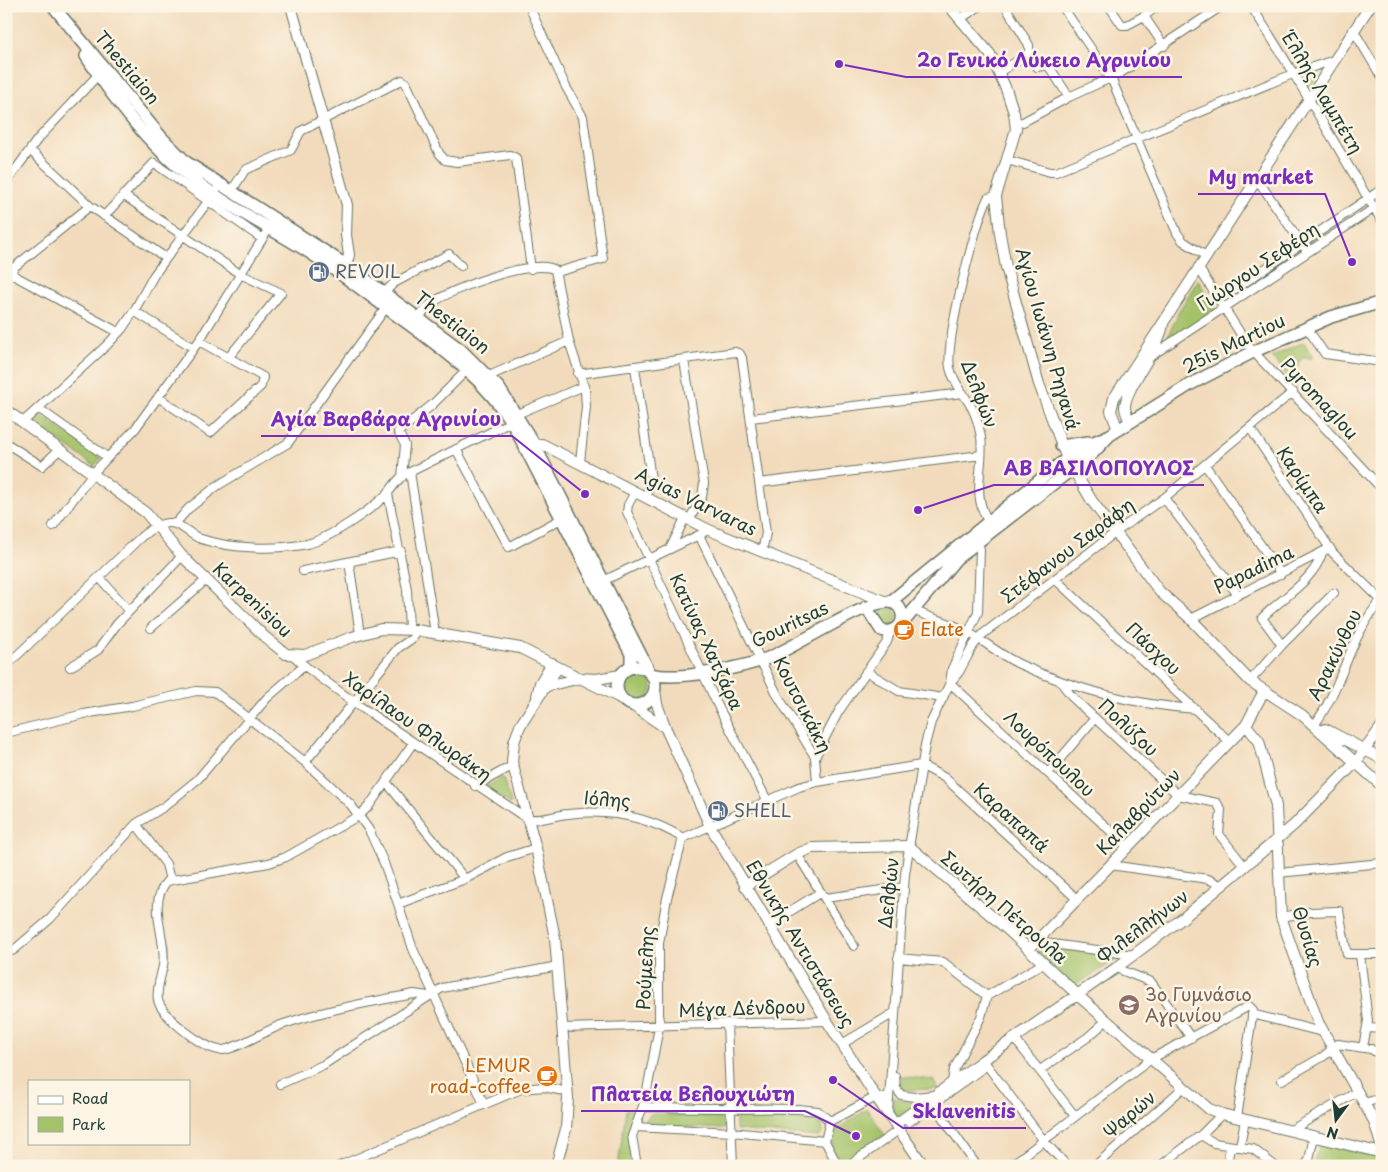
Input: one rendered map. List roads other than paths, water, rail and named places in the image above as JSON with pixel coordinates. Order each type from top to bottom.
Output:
[{"type":"main road","points":[[53,6],[63,18]]},
{"type":"main road","name":"Thestiaion","points":[[63,18],[98,75],[166,157],[214,193],[346,265],[468,369],[514,418]]},
{"type":"main road","name":"Thestiaion","points":[[63,18],[168,144],[214,193]]},
{"type":"main road","name":"Thestiaion","points":[[214,193],[231,192],[272,224]]},
{"type":"main road","name":"Thestiaion","points":[[316,250],[419,319],[461,350],[489,376],[603,581],[653,680]]},
{"type":"main road","name":"25is Martiou","points":[[1114,432],[1191,384],[1253,352],[1341,314],[1382,302]]},
{"type":"main road","points":[[1061,446],[1092,442],[1114,432]]},
{"type":"main road","points":[[1069,463],[1093,453],[1114,432]]},
{"type":"main road","points":[[874,623],[874,613],[885,603],[902,593],[975,539],[1092,442]]},
{"type":"main road","name":"Thestiaion","points":[[529,446],[562,519],[631,654],[631,665],[624,672]]},
{"type":"main road","points":[[866,607],[874,623],[881,630],[895,629],[914,610],[948,567],[975,539]]},
{"type":"main road","points":[[902,593],[914,610]]},
{"type":"main road","points":[[885,603],[899,607],[902,611],[902,621],[895,629]]},
{"type":"main road","name":"Gouritsas","points":[[653,680],[668,676],[704,673],[762,660],[866,607],[885,603]]},
{"type":"main road","points":[[638,668],[653,680],[653,696],[644,704],[632,705],[622,699],[617,687],[624,672],[638,668]]},
{"type":"street","points":[[291,6],[348,207],[346,235],[348,255],[346,265]]},
{"type":"street","points":[[529,6],[566,87],[583,117],[603,259],[557,272]]},
{"type":"street","points":[[948,6],[990,54],[999,72],[1016,123],[1037,115],[1069,97],[1111,78],[1164,46],[1211,9],[1222,6]]},
{"type":"street","points":[[960,19],[980,6]]},
{"type":"street","points":[[1005,6],[1029,45],[1029,54],[1038,67],[1044,65],[1050,68],[1069,97]]},
{"type":"street","points":[[1062,6],[1111,78],[1177,233],[1184,241],[1206,256]]},
{"type":"street","points":[[1109,6],[1122,25],[1127,25],[1158,6]]},
{"type":"street","name":"Έλλης Λαμπέτη","points":[[1251,6],[1295,73],[1309,101],[1382,222]]},
{"type":"street","points":[[1114,432],[1111,411],[1114,398],[1370,6]]},
{"type":"street","points":[[1144,16],[1164,46]]},
{"type":"street","points":[[1354,31],[1382,78]]},
{"type":"street","points":[[999,72],[1029,54]]},
{"type":"street","points":[[1007,160],[1056,172],[1295,73],[1334,60]]},
{"type":"street","points":[[6,183],[30,150],[90,80],[98,75]]},
{"type":"street","points":[[231,192],[245,170],[289,151],[299,133],[402,80],[406,83],[439,153],[445,160],[452,162],[514,156],[517,161],[531,268]]},
{"type":"street","name":"Αγίου Ιωάννη Ρηγανά","points":[[1016,123],[996,196],[1006,267],[1042,392],[1069,463],[1092,501],[1155,587],[1191,619],[1250,681],[1302,715],[1382,786]]},
{"type":"street","points":[[30,150],[90,206],[166,258]]},
{"type":"street","points":[[104,216],[154,163],[214,193],[262,239]]},
{"type":"street","points":[[1257,179],[1308,253]]},
{"type":"street","name":"Γιώργου Σεφέρη","points":[[1219,300],[1382,189]]},
{"type":"street","points":[[23,422],[118,332],[134,311],[166,258],[214,193]]},
{"type":"street","points":[[123,195],[240,274],[281,293],[228,358]]},
{"type":"street","name":"Δελφών","points":[[992,525],[982,513],[979,503],[980,455],[978,422],[950,367],[952,332],[961,288],[979,220],[988,198],[996,196]]},
{"type":"street","name":"Γιώργου Σεφέρη","points":[[1152,356],[1382,203]]},
{"type":"street","points":[[90,206],[22,261],[12,272],[52,297],[118,332]]},
{"type":"street","points":[[53,526],[93,473],[135,429],[197,344],[272,224]]},
{"type":"street","points":[[175,524],[188,509],[217,486],[288,444],[388,300],[394,283],[449,254],[461,266]]},
{"type":"street","points":[[419,319],[432,303],[479,279],[531,268],[550,267],[557,272],[569,341],[578,374],[584,386],[586,407],[580,462]]},
{"type":"street","name":"Pyromaglou","points":[[1198,267],[1253,352],[1293,392],[1382,489]]},
{"type":"street","points":[[134,311],[228,358],[261,376],[264,381],[213,432],[207,433],[158,396]]},
{"type":"street","points":[[1130,422],[1125,407],[1128,397],[1152,356],[1164,321]]},
{"type":"street","points":[[1307,328],[1325,354],[1382,362]]},
{"type":"street","points":[[489,376],[569,341]]},
{"type":"street","points":[[578,374],[735,352],[740,354],[766,533],[762,552]]},
{"type":"street","points":[[670,549],[702,497],[704,483],[684,360]]},
{"type":"street","points":[[635,367],[651,479],[646,498]]},
{"type":"street","points":[[402,477],[405,445],[398,432],[432,405],[468,369]]},
{"type":"street","points":[[6,666],[146,533],[159,526],[175,524],[193,536],[206,541],[265,548],[290,547],[316,541],[327,537],[388,494],[394,483],[410,472],[514,418],[584,386]]},
{"type":"street","name":"Στέφανου Σαράφη","points":[[977,640],[1116,532],[1164,498],[1293,392]]},
{"type":"street","points":[[750,418],[963,393]]},
{"type":"street","points":[[38,408],[107,457]]},
{"type":"street","name":"Karpenisiou","points":[[6,410],[139,507],[159,526],[182,556],[271,643],[286,654],[294,656],[311,653],[360,634],[390,628],[435,633],[510,645],[555,665],[622,699]]},
{"type":"street","name":"Καρίμπα","points":[[1250,428],[1330,548],[1340,561],[1381,599]]},
{"type":"street","points":[[6,443],[42,466],[60,449]]},
{"type":"street","name":"Agias Varvaras","points":[[529,446],[542,444],[710,530],[847,584],[885,603]]},
{"type":"street","points":[[456,449],[509,547],[562,519]]},
{"type":"street","points":[[760,483],[980,455]]},
{"type":"street","points":[[1204,466],[1281,574]]},
{"type":"street","points":[[410,472],[435,633]]},
{"type":"street","name":"Κατίνας Χατζάρα","points":[[635,492],[628,505],[627,512],[718,706],[766,798],[772,801]]},
{"type":"street","points":[[304,762],[355,703],[398,648],[413,638],[401,551],[388,494]]},
{"type":"street","points":[[1164,498],[1238,595]]},
{"type":"street","points":[[603,581],[710,530]]},
{"type":"street","name":"Κουτσικάκη","points":[[699,535],[782,702],[815,757],[817,782]]},
{"type":"street","name":"Δελφών","points":[[950,683],[952,669],[976,620],[980,556],[975,539]]},
{"type":"street","name":"Papadima","points":[[1191,619],[1330,548]]},
{"type":"street","points":[[303,571],[401,551]]},
{"type":"street","points":[[1282,645],[1262,618],[1308,576],[1318,564],[1322,553]]},
{"type":"street","points":[[70,668],[98,650],[129,611],[182,556]]},
{"type":"street","points":[[349,562],[360,634]]},
{"type":"street","points":[[99,577],[129,611]]},
{"type":"street","points":[[151,628],[206,580]]},
{"type":"street","name":"Πάσχου","points":[[1056,580],[1230,742]]},
{"type":"street","name":"Agias Varvaras","points":[[847,584],[856,592],[866,607]]},
{"type":"street","points":[[1250,681],[1282,645],[1334,593]]},
{"type":"street","name":"Αρακύνθου","points":[[1315,724],[1332,696],[1359,631],[1381,599]]},
{"type":"street","points":[[914,610],[960,628],[1018,664],[1060,681],[1132,700],[1167,707],[1196,709]]},
{"type":"street","points":[[976,620],[975,624],[981,631],[990,629]]},
{"type":"street","points":[[815,757],[839,711],[895,629]]},
{"type":"street","name":"Δελφών","points":[[888,1113],[904,887],[921,765],[929,728],[942,698],[950,683],[960,672],[977,640]]},
{"type":"street","name":"Χαρίλαου Φλωράκη","points":[[294,656],[304,666],[355,703],[475,786],[526,818]]},
{"type":"street","points":[[555,665],[547,686],[535,701],[515,737],[512,766],[536,848],[553,920],[568,1092],[566,1129],[556,1166]]},
{"type":"street","points":[[535,701],[540,683],[555,665]]},
{"type":"street","points":[[6,953],[14,950],[50,919],[136,824],[170,802],[198,779],[270,696],[304,666]]},
{"type":"street","points":[[866,671],[899,691],[942,698]]},
{"type":"street","points":[[547,686],[581,678],[602,678],[624,672]]},
{"type":"street","name":"Εθνικής Αντιστάσεως","points":[[653,680],[657,704],[666,729],[710,826],[744,886],[827,1021],[876,1097],[924,1166]]},
{"type":"street","name":"Πολύζου","points":[[1060,681],[1073,698],[1178,795]]},
{"type":"street","name":"Λουρόπουλου","points":[[950,683],[1128,847]]},
{"type":"street","points":[[6,733],[75,716],[201,691],[215,692],[250,719],[304,762],[360,815],[384,863],[430,994],[484,1104]]},
{"type":"street","name":"Καλαβρύτων","points":[[1029,949],[1246,726],[1264,691]]},
{"type":"street","name":"Εθνικής Αντιστάσεως","points":[[632,705],[655,719],[666,729]]},
{"type":"street","points":[[1302,715],[1364,751],[1382,759]]},
{"type":"street","points":[[1048,773],[1095,718]]},
{"type":"street","name":"Θυσίας","points":[[1246,726],[1257,738],[1261,747],[1276,806],[1279,838],[1278,873],[1281,917],[1322,1032],[1374,1121],[1382,1148]]},
{"type":"street","name":"Φιλελλήνων","points":[[898,1126],[952,1082],[985,1063],[1014,1038],[1134,955],[1245,867],[1279,838],[1356,762],[1382,726]]},
{"type":"street","points":[[413,743],[387,783],[360,815],[286,858],[202,876],[170,880],[163,887],[157,912],[164,954],[158,1001],[185,1031],[210,1048],[227,1050],[279,1026],[329,1010],[414,994],[430,994]]},
{"type":"street","points":[[683,838],[772,801],[799,787],[817,782],[921,765]]},
{"type":"street","name":"Καραπαπά","points":[[921,765],[945,778],[1078,899]]},
{"type":"street","points":[[475,786],[512,766]]},
{"type":"street","points":[[387,783],[465,880]]},
{"type":"street","points":[[1178,795],[1217,803],[1222,814],[1219,834],[1245,867]]},
{"type":"street","name":"Ιόλης","points":[[526,818],[534,820],[582,812],[634,816],[668,829],[683,838]]},
{"type":"street","points":[[136,824],[166,864],[170,880]]},
{"type":"street","name":"Ρούμελης","points":[[637,1166],[632,1143],[635,1127],[644,1104],[659,1027],[659,943],[667,898],[683,838]]},
{"type":"street","points":[[744,886],[797,854],[812,848],[909,846]]},
{"type":"street","name":"Σωτήρη Πέτρουλα","points":[[909,846],[1029,949],[1106,1020],[1209,1109],[1241,1119],[1382,1153]]},
{"type":"street","points":[[398,904],[465,880],[512,855],[536,848]]},
{"type":"street","points":[[797,854],[854,946]]},
{"type":"street","points":[[1278,873],[1382,863]]},
{"type":"street","points":[[1110,865],[1208,879],[1222,886]]},
{"type":"street","points":[[768,925],[823,895],[904,887]]},
{"type":"street","points":[[1281,917],[1310,912],[1339,911],[1347,954],[1382,954]]},
{"type":"street","points":[[1037,942],[1134,955]]},
{"type":"street","points":[[1360,955],[1368,1028],[1363,1047]]},
{"type":"street","points":[[898,958],[943,962],[987,996]]},
{"type":"street","points":[[952,1082],[954,1069],[981,1017],[987,996],[1044,964]]},
{"type":"street","points":[[280,1084],[323,1065],[430,994],[456,984],[558,966]]},
{"type":"street","points":[[1116,968],[1151,982],[1191,1038]]},
{"type":"street","points":[[1010,1166],[1151,1059],[1248,1006],[1252,1008],[1252,1014],[1240,1146]]},
{"type":"street","points":[[842,1044],[894,1013]]},
{"type":"street","points":[[1252,1014],[1322,1032]]},
{"type":"street","points":[[1040,1070],[1088,1037],[1106,1020]]},
{"type":"street","name":"Μέγα Δένδρου","points":[[563,1028],[659,1027],[727,1023],[827,1021]]},
{"type":"street","points":[[727,1023],[733,1166]]},
{"type":"street","points":[[1368,1028],[1382,1029]]},
{"type":"street","points":[[894,1038],[898,1045],[895,1084],[899,1094],[914,1097],[939,1094]]},
{"type":"street","points":[[1014,1038],[1075,1116]]},
{"type":"street","points":[[1282,1080],[1332,1050],[1338,1044],[1371,1049],[1382,1056]]},
{"type":"street","points":[[909,1122],[985,1063],[1044,1141],[1067,1166]]},
{"type":"street","points":[[339,1166],[521,1089],[534,1087],[568,1092]]},
{"type":"street","name":"Ψαρών","points":[[1095,1166],[1184,1087]]},
{"type":"street","points":[[1291,1130],[1357,1092]]},
{"type":"street","points":[[838,1166],[825,1141],[830,1121],[876,1097],[889,1097]]},
{"type":"street","points":[[1364,1103],[1382,1098]]},
{"type":"street","points":[[644,1104],[818,1111],[830,1121]]},
{"type":"street","points":[[933,1104],[977,1166]]},
{"type":"street","points":[[1160,1166],[1201,1135],[1222,1114]]},
{"type":"street","points":[[849,1166],[898,1126]]},
{"type":"street","points":[[635,1127],[732,1132],[825,1141]]},
{"type":"street","points":[[1201,1135],[1214,1143],[1256,1150],[1275,1166]]},
{"type":"street","points":[[1305,1166],[1309,1160],[1314,1136]]},
{"type":"street","points":[[1226,1166],[1230,1146]]},
{"type":"place","name":"2ο Γενικό Λύκειο Αγρινίου","points":[[839,64]]},
{"type":"place","name":"My market","points":[[1352,262]]},
{"type":"place","name":"REVOIL","points":[[319,272]]},
{"type":"place","name":"Αγία Βαρβάρα Αγρινίου","points":[[585,494]]},
{"type":"place","name":"ΑΒ ΒΑΣΙΛΟΠΟΥΛΟΣ","points":[[918,510]]},
{"type":"place","name":"Elate","points":[[904,630]]},
{"type":"place","name":"SHELL","points":[[718,811]]},
{"type":"place","name":"3ο Γυμνάσιο Αγρινίου","points":[[1129,1005]]},
{"type":"place","name":"LEMUR road-coffee","points":[[547,1076]]},
{"type":"place","name":"Sklavenitis","points":[[833,1080]]},
{"type":"place","name":"Πλατεία Βελουχιώτη","points":[[856,1136]]}]
